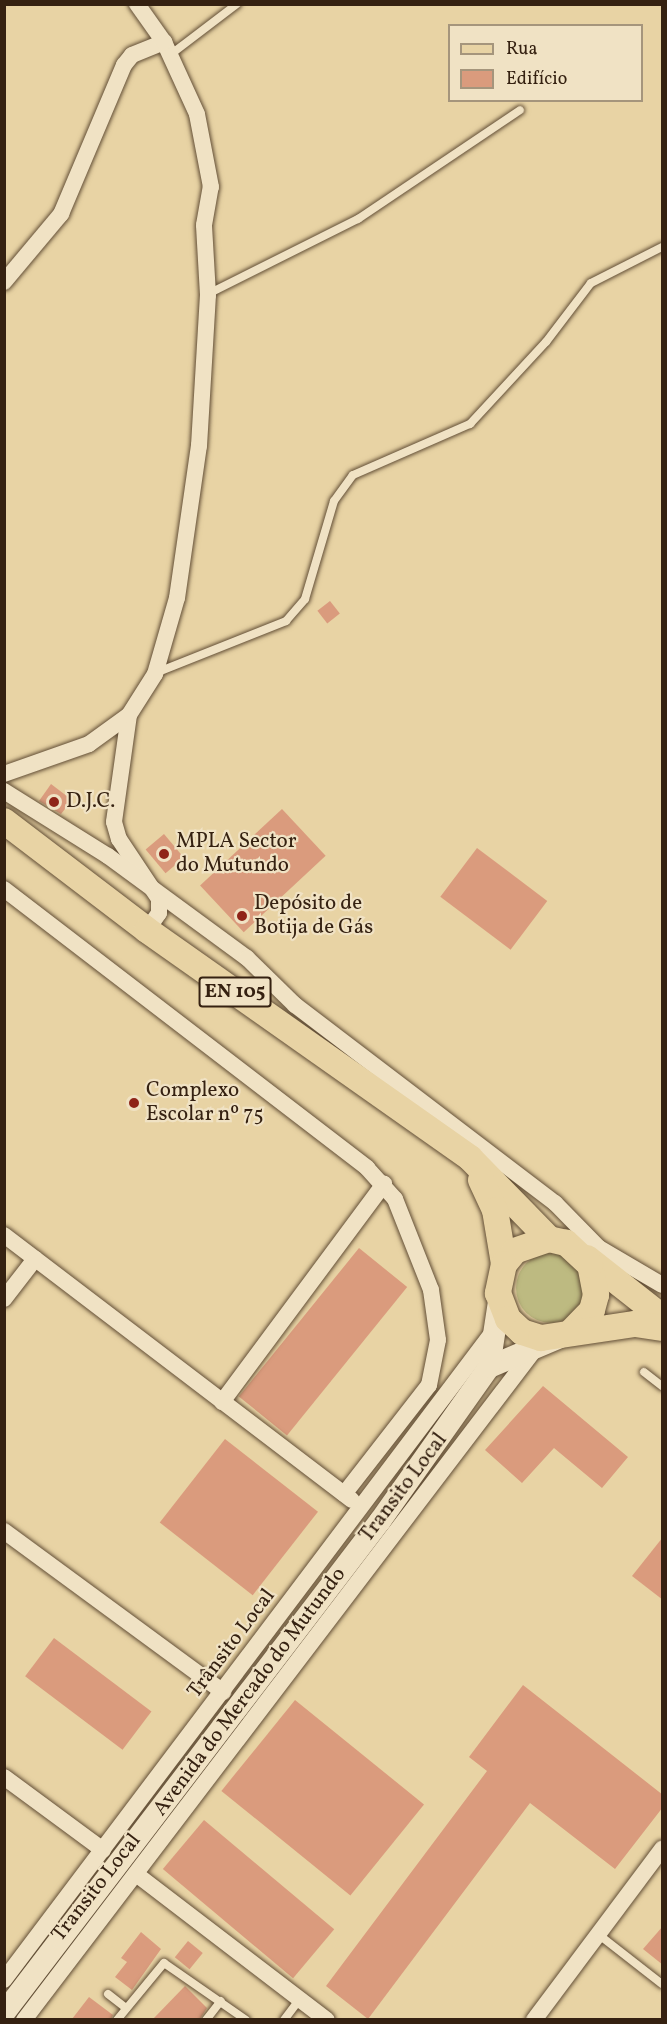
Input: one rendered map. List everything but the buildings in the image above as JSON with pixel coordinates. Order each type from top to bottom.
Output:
[{"type":"main road","name":"EN 105","points":[[4,821],[147,930],[470,1158],[549,1239]]},
{"type":"main road","points":[[470,1158],[495,1210],[504,1264],[492,1333],[489,1367],[532,1353],[566,1335],[592,1310],[596,1295],[596,1280],[580,1253]]},
{"type":"main road","points":[[504,1264],[531,1242],[549,1239],[580,1253],[663,1317]]},
{"type":"main road","points":[[499,1302],[522,1332],[566,1335],[635,1324],[663,1328]]},
{"type":"main road","name":"Avenida do Mercado do Mutundo","points":[[4,2013],[380,1521],[489,1367]]},
{"type":"street","points":[[4,774],[89,744],[129,715],[154,674],[177,598],[197,458],[207,294],[204,225],[211,187],[197,114],[167,48],[138,4]]},
{"type":"street","points":[[4,282],[61,214],[124,65],[132,55],[167,48]]},
{"type":"street","points":[[129,715],[114,822],[119,839],[155,892],[159,913],[147,930]]},
{"type":"street","points":[[4,791],[155,892],[555,1203],[599,1248],[663,1285]]},
{"type":"street","points":[[4,889],[384,1184],[431,1290],[438,1340],[429,1385],[344,1494]]},
{"type":"street","points":[[222,1402],[384,1184]]},
{"type":"street","points":[[4,1235],[363,1508]]},
{"type":"street","points":[[4,1299],[35,1259]]},
{"type":"street","name":"Trânsito Local","points":[[4,1980],[363,1508],[492,1333]]},
{"type":"street","name":"Transito Local","points":[[24,2019],[532,1353]]},
{"type":"street","points":[[4,1531],[223,1692]]},
{"type":"street","points":[[4,1777],[103,1850]]},
{"type":"street","points":[[534,2019],[663,1849]]},
{"type":"street","points":[[136,1874],[327,2019]]},
{"type":"lane","points":[[167,48],[237,4]]},
{"type":"lane","points":[[207,294],[349,225],[520,110]]},
{"type":"lane","points":[[154,674],[286,621],[304,598],[334,501],[353,475],[470,424],[546,342],[591,283],[663,247]]},
{"type":"lane","points":[[644,1372],[663,1386]]},
{"type":"lane","points":[[598,1934],[663,1984]]},
{"type":"lane","points":[[117,2019],[164,1963],[246,2019]]},
{"type":"lane","points":[[108,1994],[126,2008]]},
{"type":"lane","points":[[284,2019],[300,1999]]},
{"type":"lane","points":[[206,2019],[220,2001]]},
{"type":"shaded area","points":[[551,1253],[564,1256],[576,1263],[583,1275],[586,1288],[583,1301],[576,1313],[564,1320],[551,1323],[538,1320],[526,1313],[519,1301],[516,1288],[519,1275],[526,1263],[538,1256]]},
{"type":"place","name":"D.J.C.","points":[[54,802]]},
{"type":"place","name":"MPLA Sector do Mutundo","points":[[164,854]]},
{"type":"place","name":"Depósito de Botija de Gás","points":[[242,916]]},
{"type":"place","name":"Complexo Escolar nº 75","points":[[134,1103]]}]
